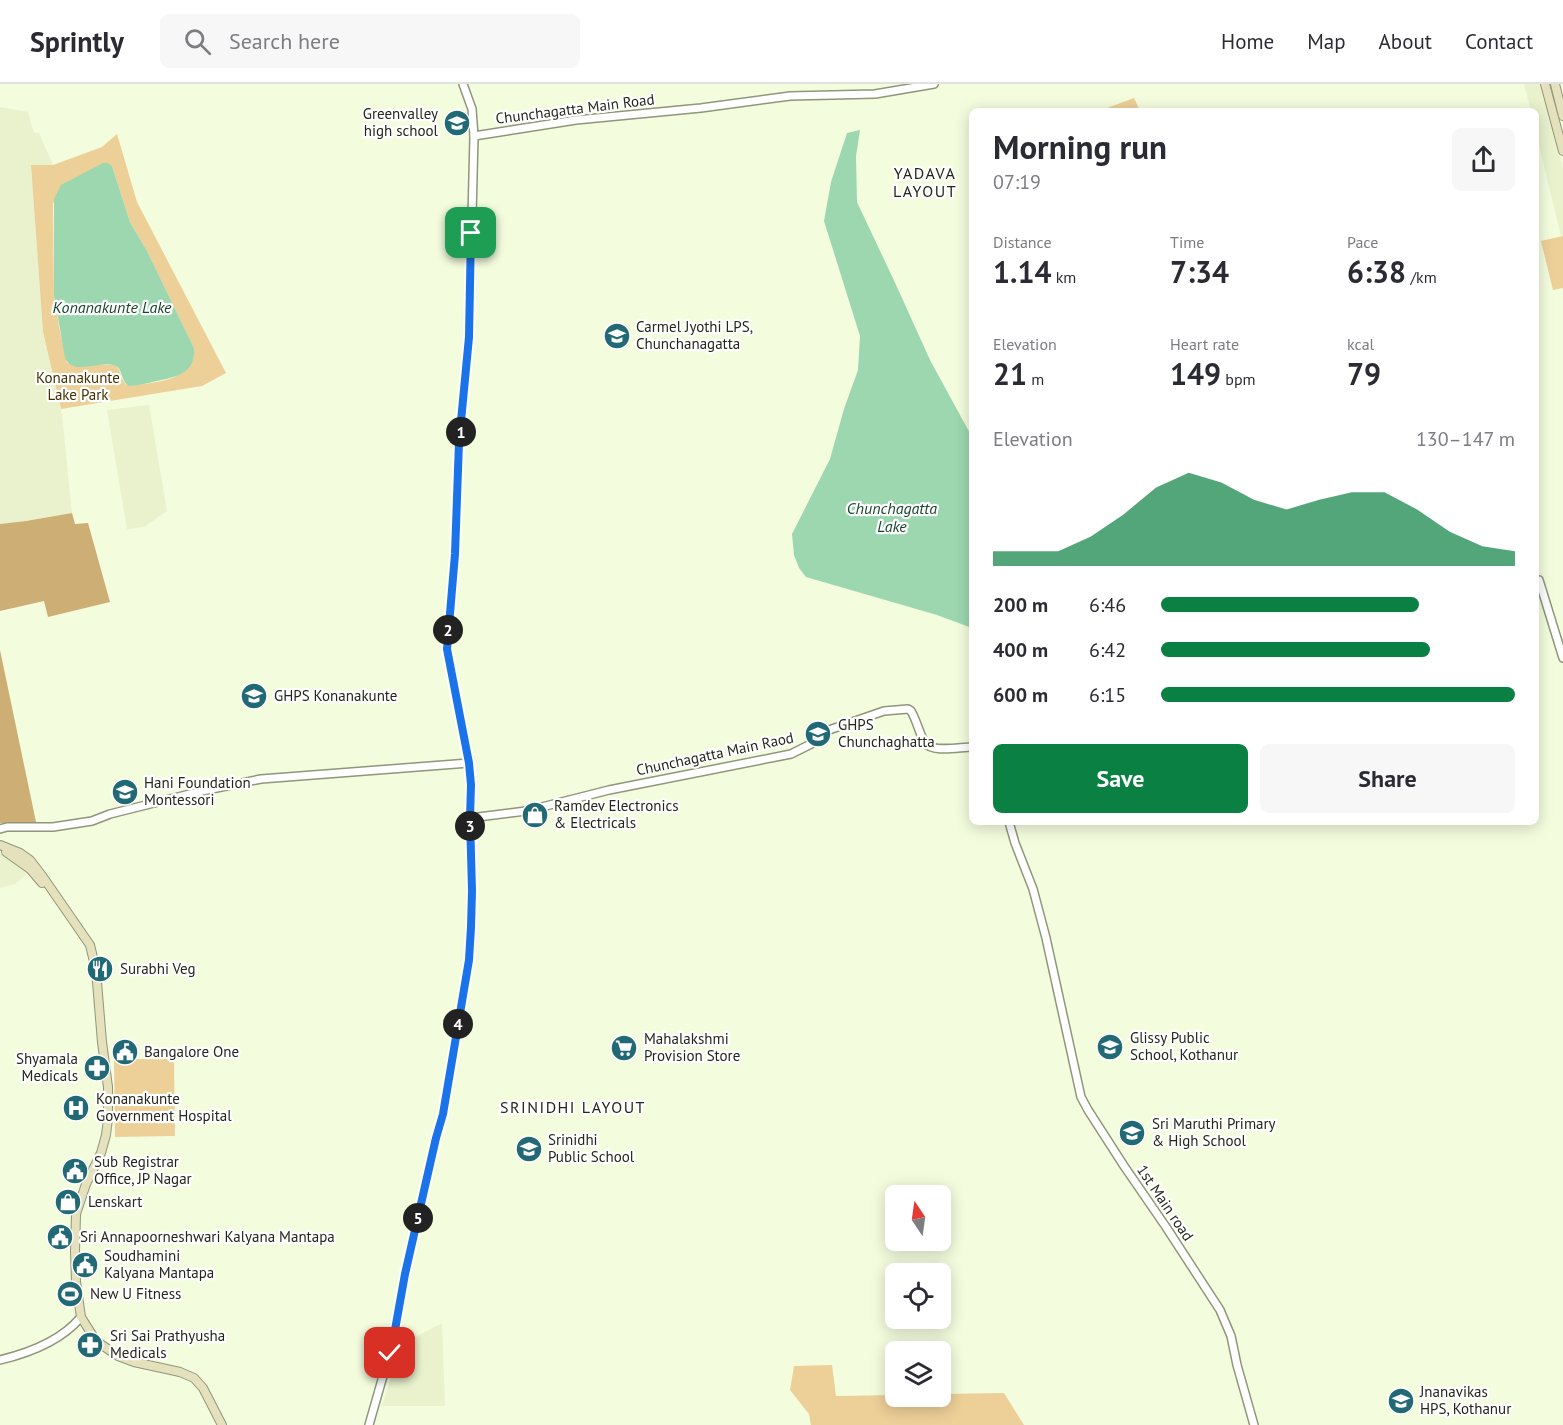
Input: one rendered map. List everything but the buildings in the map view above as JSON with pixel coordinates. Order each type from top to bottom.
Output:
[{"type":"main road","points":[[1545,84],[1563,151]]},
{"type":"main road","points":[[1555,84],[1563,116]]},
{"type":"main road","points":[[0,847],[37,877],[90,950],[96,970],[108,1087],[108,1119],[101,1153],[86,1184],[76,1214],[76,1282],[81,1317],[96,1341],[118,1356],[134,1362],[180,1372],[194,1378],[222,1425]]},
{"type":"street","name":"Chunchagatta Main Road","points":[[369,1425],[393,1341],[405,1274],[443,1114],[469,960],[472,891],[471,785],[469,763],[447,649],[455,554],[459,442],[469,337],[474,136],[472,109],[463,84]]},
{"type":"street","name":"Chunchagatta Main Road","points":[[474,136],[576,120],[790,96],[875,94],[932,85]]},
{"type":"street","points":[[1539,583],[1563,658]]},
{"type":"street","name":"Chunchagatta Main Raod","points":[[470,818],[526,811],[609,790],[791,754],[811,744],[826,731],[884,711],[908,709],[911,711],[926,745],[930,747],[942,749],[969,747]]},
{"type":"street","points":[[0,829],[53,827],[92,821],[110,814],[202,791],[261,779],[469,763]]},
{"type":"street","name":"1st Main road","points":[[1010,825],[1033,889],[1046,938],[1082,1097],[1124,1166],[1220,1310],[1231,1336],[1254,1425]]},
{"type":"street","points":[[0,1360],[53,1340],[74,1326],[81,1317]]},
{"type":"shaded area","points":[[1524,84],[1542,84],[1563,168],[1563,236],[1561,236],[1539,145],[1539,108],[1530,108]]},
{"type":"shaded area","points":[[0,107],[28,112],[34,133],[39,133],[53,165],[31,165],[43,332],[62,415],[72,513],[0,524]]},
{"type":"shaded area","points":[[149,405],[167,511],[144,527],[127,529],[107,410]]},
{"type":"shaded area","points":[[72,513],[75,524],[88,523],[110,602],[48,617],[44,601],[0,611],[0,524]]},
{"type":"shaded area","points":[[0,650],[36,822],[0,823]]},
{"type":"shaded area","points":[[0,853],[28,873],[15,884],[0,888]]},
{"type":"shaded area","points":[[442,1323],[445,1406],[382,1406],[398,1355],[406,1342]]},
{"type":"green space","points":[[1134,98],[1139,108],[1107,108]]},
{"type":"green space","name":"Konanakunte Lake Park","points":[[117,134],[137,202],[226,373],[202,386],[61,409],[43,332],[31,165],[53,165],[102,147]],"holes":[[[112,166],[130,222],[147,251],[194,348],[193,359],[189,367],[181,373],[162,381],[130,386],[124,382],[114,365],[67,363],[54,295],[53,203]]]},
{"type":"green space","points":[[1563,236],[1563,288],[1553,290],[1541,241]]},
{"type":"green space","points":[[174,1058],[175,1136],[115,1137],[114,1060]]},
{"type":"green space","points":[[832,1365],[836,1396],[885,1395],[885,1407],[951,1407],[951,1394],[1004,1393],[1024,1425],[811,1425],[809,1414],[790,1390],[794,1366]]},
{"type":"water","name":"Chunchagatta Lake","points":[[860,130],[856,156],[857,202],[930,360],[969,432],[969,627],[937,615],[806,577],[799,568],[794,555],[792,534],[830,459],[858,370],[860,336],[824,221],[831,182],[847,133]]},
{"type":"water","name":"Konanakunte Lake","points":[[103,163],[112,166],[130,222],[147,251],[194,348],[192,363],[184,372],[172,378],[129,386],[119,369],[113,365],[80,367],[69,363],[65,358],[54,295],[54,199],[61,185]]},
{"type":"place","name":"Greenvalley high school","points":[[457,123]]},
{"type":"place","name":"Carmel Jyothi LPS, Chunchanagatta","points":[[617,336]]},
{"type":"place","name":"GHPS Konanakunte","points":[[254,696]]},
{"type":"place","name":"GHPS Chunchaghatta","points":[[818,734]]},
{"type":"place","name":"Hani Foundation Montessori","points":[[125,792]]},
{"type":"place","name":"Ramdev Electronics & Electricals","points":[[535,815]]},
{"type":"place","name":"Surabhi Veg","points":[[100,969]]},
{"type":"place","name":"Glissy Public School, Kothanur","points":[[1110,1047]]},
{"type":"place","name":"Mahalakshmi Provision Store","points":[[624,1048]]},
{"type":"place","name":"Bangalore One","points":[[125,1052]]},
{"type":"place","name":"Shyamala Medicals","points":[[97,1068]]},
{"type":"place","name":"Konanakunte Government Hospital","points":[[76,1108]]},
{"type":"place","name":"Sri Maruthi Primary & High School","points":[[1132,1133]]},
{"type":"place","name":"Srinidhi Public School","points":[[529,1149]]},
{"type":"place","name":"Sub Registrar Office, JP Nagar","points":[[75,1171]]},
{"type":"place","name":"Lenskart","points":[[68,1202]]},
{"type":"place","name":"Sri Annapoorneshwari Kalyana Mantapa","points":[[60,1237]]},
{"type":"place","name":"Soudhamini Kalyana Mantapa","points":[[85,1265]]},
{"type":"place","name":"New U Fitness","points":[[70,1294]]},
{"type":"place","name":"Sri Sai Prathyusha Medicals","points":[[90,1345]]},
{"type":"place","name":"Jnanavikas HPS, Kothanur","points":[[1401,1401]]},
{"type":"district","name":"YADAVA LAYOUT","points":[[925,182]]},
{"type":"district","name":"SRINIDHI LAYOUT","points":[[573,1107]]},
{"type":"route","points":[[390,1353],[405,1274],[443,1114],[469,960],[472,891],[471,785],[469,763],[447,649],[455,554],[459,442],[469,337],[471,233]]}]
